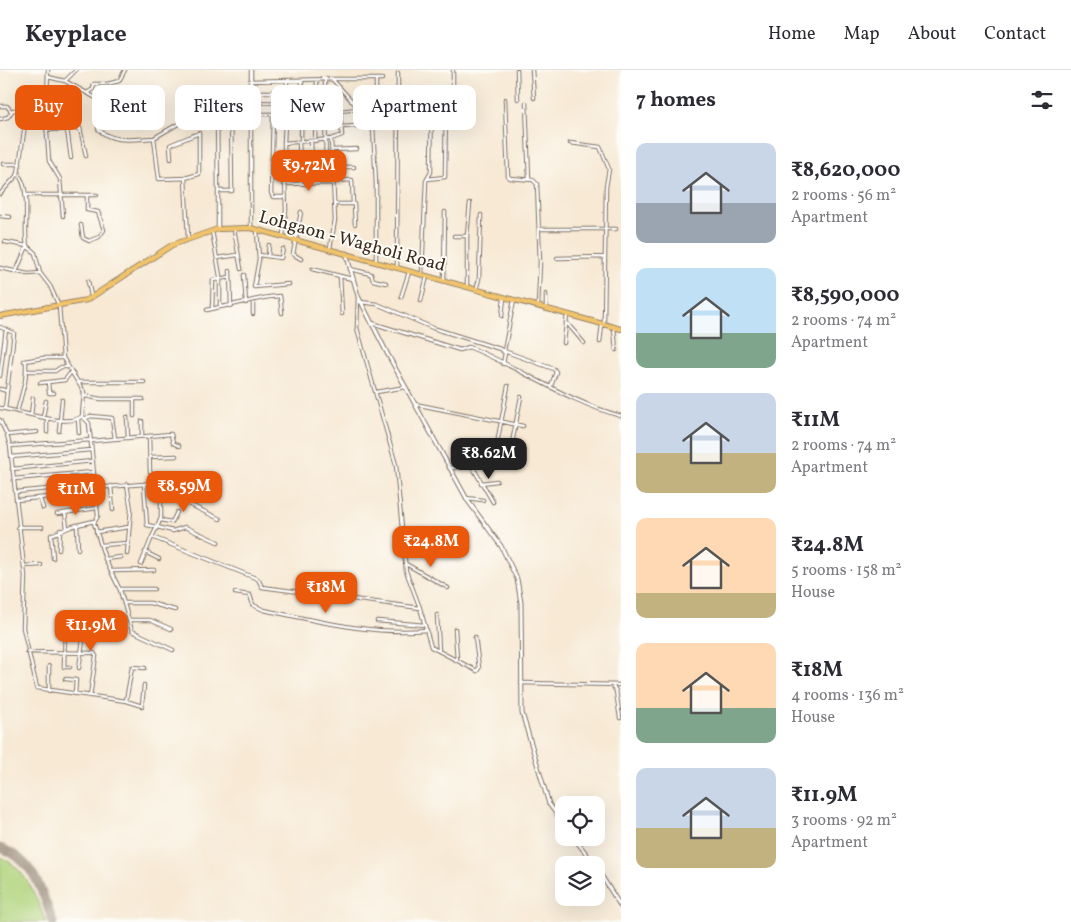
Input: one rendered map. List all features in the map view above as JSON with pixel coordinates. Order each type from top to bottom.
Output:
[{"type":"main road","name":"Lohgaon - Wagholi Road","points":[[0,316],[59,306],[91,298],[162,249],[188,238],[218,229],[257,228],[621,329]]},
{"type":"street","points":[[47,85],[48,70]]},
{"type":"street","points":[[65,81],[76,70]]},
{"type":"street","points":[[86,92],[93,89],[94,84],[107,84],[119,81],[125,70]]},
{"type":"street","points":[[250,85],[251,70]]},
{"type":"street","points":[[453,70],[453,85]]},
{"type":"street","points":[[517,70],[518,99]]},
{"type":"street","points":[[532,70],[534,98]]},
{"type":"street","points":[[398,73],[398,85]]},
{"type":"street","points":[[48,77],[65,81],[92,96]]},
{"type":"street","points":[[325,79],[324,140],[326,183]]},
{"type":"street","points":[[332,79],[338,85]]},
{"type":"street","points":[[376,79],[376,85]]},
{"type":"street","points":[[250,81],[382,79]]},
{"type":"street","points":[[301,184],[302,80]]},
{"type":"street","points":[[313,183],[313,141],[317,80]]},
{"type":"street","points":[[343,91],[351,101]]},
{"type":"street","points":[[505,99],[508,176],[510,178],[534,180],[537,184],[540,284],[538,307]]},
{"type":"street","points":[[526,103],[529,179]]},
{"type":"street","points":[[0,106],[7,106],[11,112]]},
{"type":"street","points":[[11,112],[15,112]]},
{"type":"street","points":[[0,119],[8,117],[11,112]]},
{"type":"street","points":[[99,130],[105,136],[116,140],[154,138],[175,126]]},
{"type":"street","points":[[0,194],[6,190],[18,174],[24,130]]},
{"type":"street","points":[[45,130],[48,160],[60,179],[63,216]]},
{"type":"street","points":[[67,130],[70,158]]},
{"type":"street","points":[[82,130],[86,156]]},
{"type":"street","points":[[217,130],[218,229]]},
{"type":"street","points":[[218,191],[232,191],[233,130]]},
{"type":"street","points":[[249,130],[251,228]]},
{"type":"street","points":[[273,130],[271,193],[274,197],[284,197]]},
{"type":"street","points":[[283,235],[286,210],[284,197],[285,130]]},
{"type":"street","points":[[284,143],[332,139],[342,135],[342,130]]},
{"type":"street","points":[[373,130],[376,184],[376,261]]},
{"type":"street","points":[[397,267],[398,130]]},
{"type":"street","points":[[421,301],[425,275],[426,179],[431,172],[432,130]]},
{"type":"street","points":[[426,179],[445,177],[446,130]]},
{"type":"street","points":[[154,138],[158,179],[185,178],[199,174],[199,133],[170,145],[171,160]]},
{"type":"street","points":[[330,248],[335,220],[332,139]]},
{"type":"street","points":[[570,143],[597,145],[603,152],[609,171],[606,187],[606,257],[603,324],[600,342]]},
{"type":"street","points":[[332,150],[357,149]]},
{"type":"street","points":[[3,164],[20,164]]},
{"type":"street","points":[[334,167],[354,167]]},
{"type":"street","points":[[16,272],[26,246],[24,216],[26,195],[18,174]]},
{"type":"street","points":[[185,178],[188,238]]},
{"type":"street","points":[[284,184],[352,180],[355,224]]},
{"type":"street","points":[[0,189],[6,190]]},
{"type":"street","points":[[26,195],[97,196]]},
{"type":"street","points":[[81,225],[83,238],[89,241],[99,237],[104,230],[98,212],[87,210],[87,196]]},
{"type":"street","points":[[467,287],[467,236],[470,203]]},
{"type":"street","points":[[335,204],[353,204]]},
{"type":"street","points":[[301,212],[293,255],[301,259]]},
{"type":"street","points":[[444,280],[445,212]]},
{"type":"street","points":[[476,290],[481,215]]},
{"type":"street","points":[[0,216],[10,217]]},
{"type":"street","points":[[257,228],[259,254],[254,287],[289,284]]},
{"type":"street","points":[[234,229],[241,269]]},
{"type":"street","points":[[539,229],[616,229]]},
{"type":"street","points":[[212,231],[220,278],[220,307]]},
{"type":"street","points":[[454,236],[467,236]]},
{"type":"street","points":[[5,242],[26,246],[35,254],[40,273],[50,286],[59,306],[63,358],[71,372],[80,382],[84,396],[82,416]]},
{"type":"street","points":[[268,256],[269,245]]},
{"type":"street","points":[[259,254],[281,258],[283,249]]},
{"type":"street","points":[[346,252],[349,269],[360,302],[449,468],[466,498],[506,555],[518,583],[522,713],[543,786],[549,804],[555,812]]},
{"type":"street","points":[[216,258],[238,255]]},
{"type":"street","points":[[557,258],[606,257]]},
{"type":"street","points":[[0,268],[16,272],[40,273]]},
{"type":"street","points":[[312,269],[352,279]]},
{"type":"street","points":[[349,269],[371,274],[373,280],[386,283]]},
{"type":"street","points":[[401,297],[410,270]]},
{"type":"street","points":[[230,271],[231,306]]},
{"type":"street","points":[[244,275],[246,303]]},
{"type":"street","points":[[340,276],[342,314]]},
{"type":"street","points":[[212,309],[213,280],[230,277]]},
{"type":"street","points":[[88,281],[91,298]]},
{"type":"street","points":[[546,294],[546,309]]},
{"type":"street","points":[[253,314],[253,302],[257,297],[280,296],[282,312]]},
{"type":"street","points":[[358,296],[357,328],[398,472],[407,575],[426,625],[431,647],[478,670],[475,637]]},
{"type":"street","points":[[502,316],[504,298]]},
{"type":"street","points":[[503,364],[514,300]]},
{"type":"street","points":[[207,310],[253,302]]},
{"type":"street","points":[[360,302],[377,304],[433,328],[556,370],[550,386]]},
{"type":"street","points":[[564,343],[567,314]]},
{"type":"street","points":[[566,322],[584,343]]},
{"type":"street","points":[[372,323],[462,351],[469,347],[550,386],[571,399],[621,416]]},
{"type":"street","points":[[613,326],[616,350]]},
{"type":"street","points":[[0,327],[14,333],[5,409]]},
{"type":"street","points":[[0,376],[6,329]]},
{"type":"street","points":[[18,412],[25,384],[25,361],[43,358],[63,358]]},
{"type":"street","points":[[26,371],[55,371],[68,367]]},
{"type":"street","points":[[40,383],[65,380],[71,372]]},
{"type":"street","points":[[48,382],[49,393],[54,393]]},
{"type":"street","points":[[80,382],[144,382]]},
{"type":"street","points":[[498,438],[508,386]]},
{"type":"street","points":[[376,392],[407,387]]},
{"type":"street","points":[[0,389],[7,391]]},
{"type":"street","points":[[84,396],[101,399],[143,399]]},
{"type":"street","points":[[521,397],[512,443],[521,445]]},
{"type":"street","points":[[31,415],[33,398]]},
{"type":"street","points":[[134,399],[134,416]]},
{"type":"street","points":[[59,431],[62,400]]},
{"type":"street","points":[[42,417],[46,401]]},
{"type":"street","points":[[415,404],[523,426]]},
{"type":"street","points":[[0,408],[59,420],[82,416]]},
{"type":"street","points":[[82,416],[89,423],[97,508],[97,518],[94,521],[96,532],[105,559],[120,590],[133,633],[173,650]]},
{"type":"street","points":[[86,418],[91,416],[112,418],[115,439]]},
{"type":"street","points":[[127,417],[128,438]]},
{"type":"street","points":[[47,418],[47,432]]},
{"type":"street","points":[[78,418],[79,433]]},
{"type":"street","points":[[0,420],[8,435],[10,446],[24,566],[23,628],[27,652],[37,688],[126,701],[142,706],[144,685]]},
{"type":"street","points":[[142,420],[142,436]]},
{"type":"street","points":[[8,435],[37,432]]},
{"type":"street","points":[[10,446],[172,434],[173,443],[179,446]]},
{"type":"street","points":[[149,436],[150,472],[154,476],[180,478],[182,501],[220,519]]},
{"type":"street","points":[[11,457],[92,450]]},
{"type":"street","points":[[150,458],[176,456]]},
{"type":"street","points":[[12,468],[93,461]]},
{"type":"street","points":[[449,468],[497,464]]},
{"type":"street","points":[[472,466],[493,502]]},
{"type":"street","points":[[14,479],[94,472]]},
{"type":"street","points":[[15,492],[144,484],[152,482],[154,476]]},
{"type":"street","points":[[481,484],[497,481]]},
{"type":"street","points":[[126,554],[131,510],[127,484]]},
{"type":"street","points":[[144,484],[147,525],[173,531],[185,527],[218,542]]},
{"type":"street","points":[[111,486],[113,510]]},
{"type":"street","points":[[16,500],[95,493]]},
{"type":"street","points":[[40,498],[43,508]]},
{"type":"street","points":[[466,498],[483,500]]},
{"type":"street","points":[[141,564],[160,520],[161,502]]},
{"type":"street","points":[[56,514],[97,508]]},
{"type":"street","points":[[160,520],[172,522],[177,512]]},
{"type":"street","points":[[65,513],[67,528]]},
{"type":"street","points":[[53,558],[51,537],[60,530],[94,521]]},
{"type":"street","points":[[77,525],[78,549]]},
{"type":"street","points":[[18,527],[42,527]]},
{"type":"street","points":[[96,532],[130,527]]},
{"type":"street","points":[[59,550],[60,530]]},
{"type":"street","points":[[152,538],[258,579],[262,587],[420,608]]},
{"type":"street","points":[[100,546],[128,543]]},
{"type":"street","points":[[145,552],[159,559]]},
{"type":"street","points":[[105,559],[121,557]]},
{"type":"street","points":[[405,563],[448,588]]},
{"type":"street","points":[[24,566],[42,565]]},
{"type":"street","points":[[111,571],[154,570]]},
{"type":"street","points":[[120,590],[154,589]]},
{"type":"street","points":[[235,593],[250,594],[253,605],[264,610],[342,626],[407,632],[427,630]]},
{"type":"street","points":[[124,603],[150,603],[175,610]]},
{"type":"street","points":[[437,615],[439,651]]},
{"type":"street","points":[[128,620],[150,620],[170,629]]},
{"type":"street","points":[[377,621],[426,625]]},
{"type":"street","points":[[65,626],[64,667],[70,667]]},
{"type":"street","points":[[455,629],[457,660]]},
{"type":"street","points":[[79,668],[84,633]]},
{"type":"street","points":[[27,652],[94,653],[96,656],[90,696]]},
{"type":"street","points":[[49,666],[49,691]]},
{"type":"street","points":[[126,701],[132,667],[145,668]]},
{"type":"street","points":[[65,679],[76,680],[75,694]]},
{"type":"street","points":[[521,683],[621,685]]},
{"type":"street","points":[[612,685],[616,692],[620,718]]},
{"type":"street","points":[[580,846],[588,856]]},
{"type":"street","points":[[605,881],[621,907]]},
{"type":"green space","points":[[0,857],[17,868],[23,875],[34,893],[46,922],[0,922]]},
{"type":"taxiway","points":[[0,848],[12,853],[29,868],[40,888],[53,922]]}]
